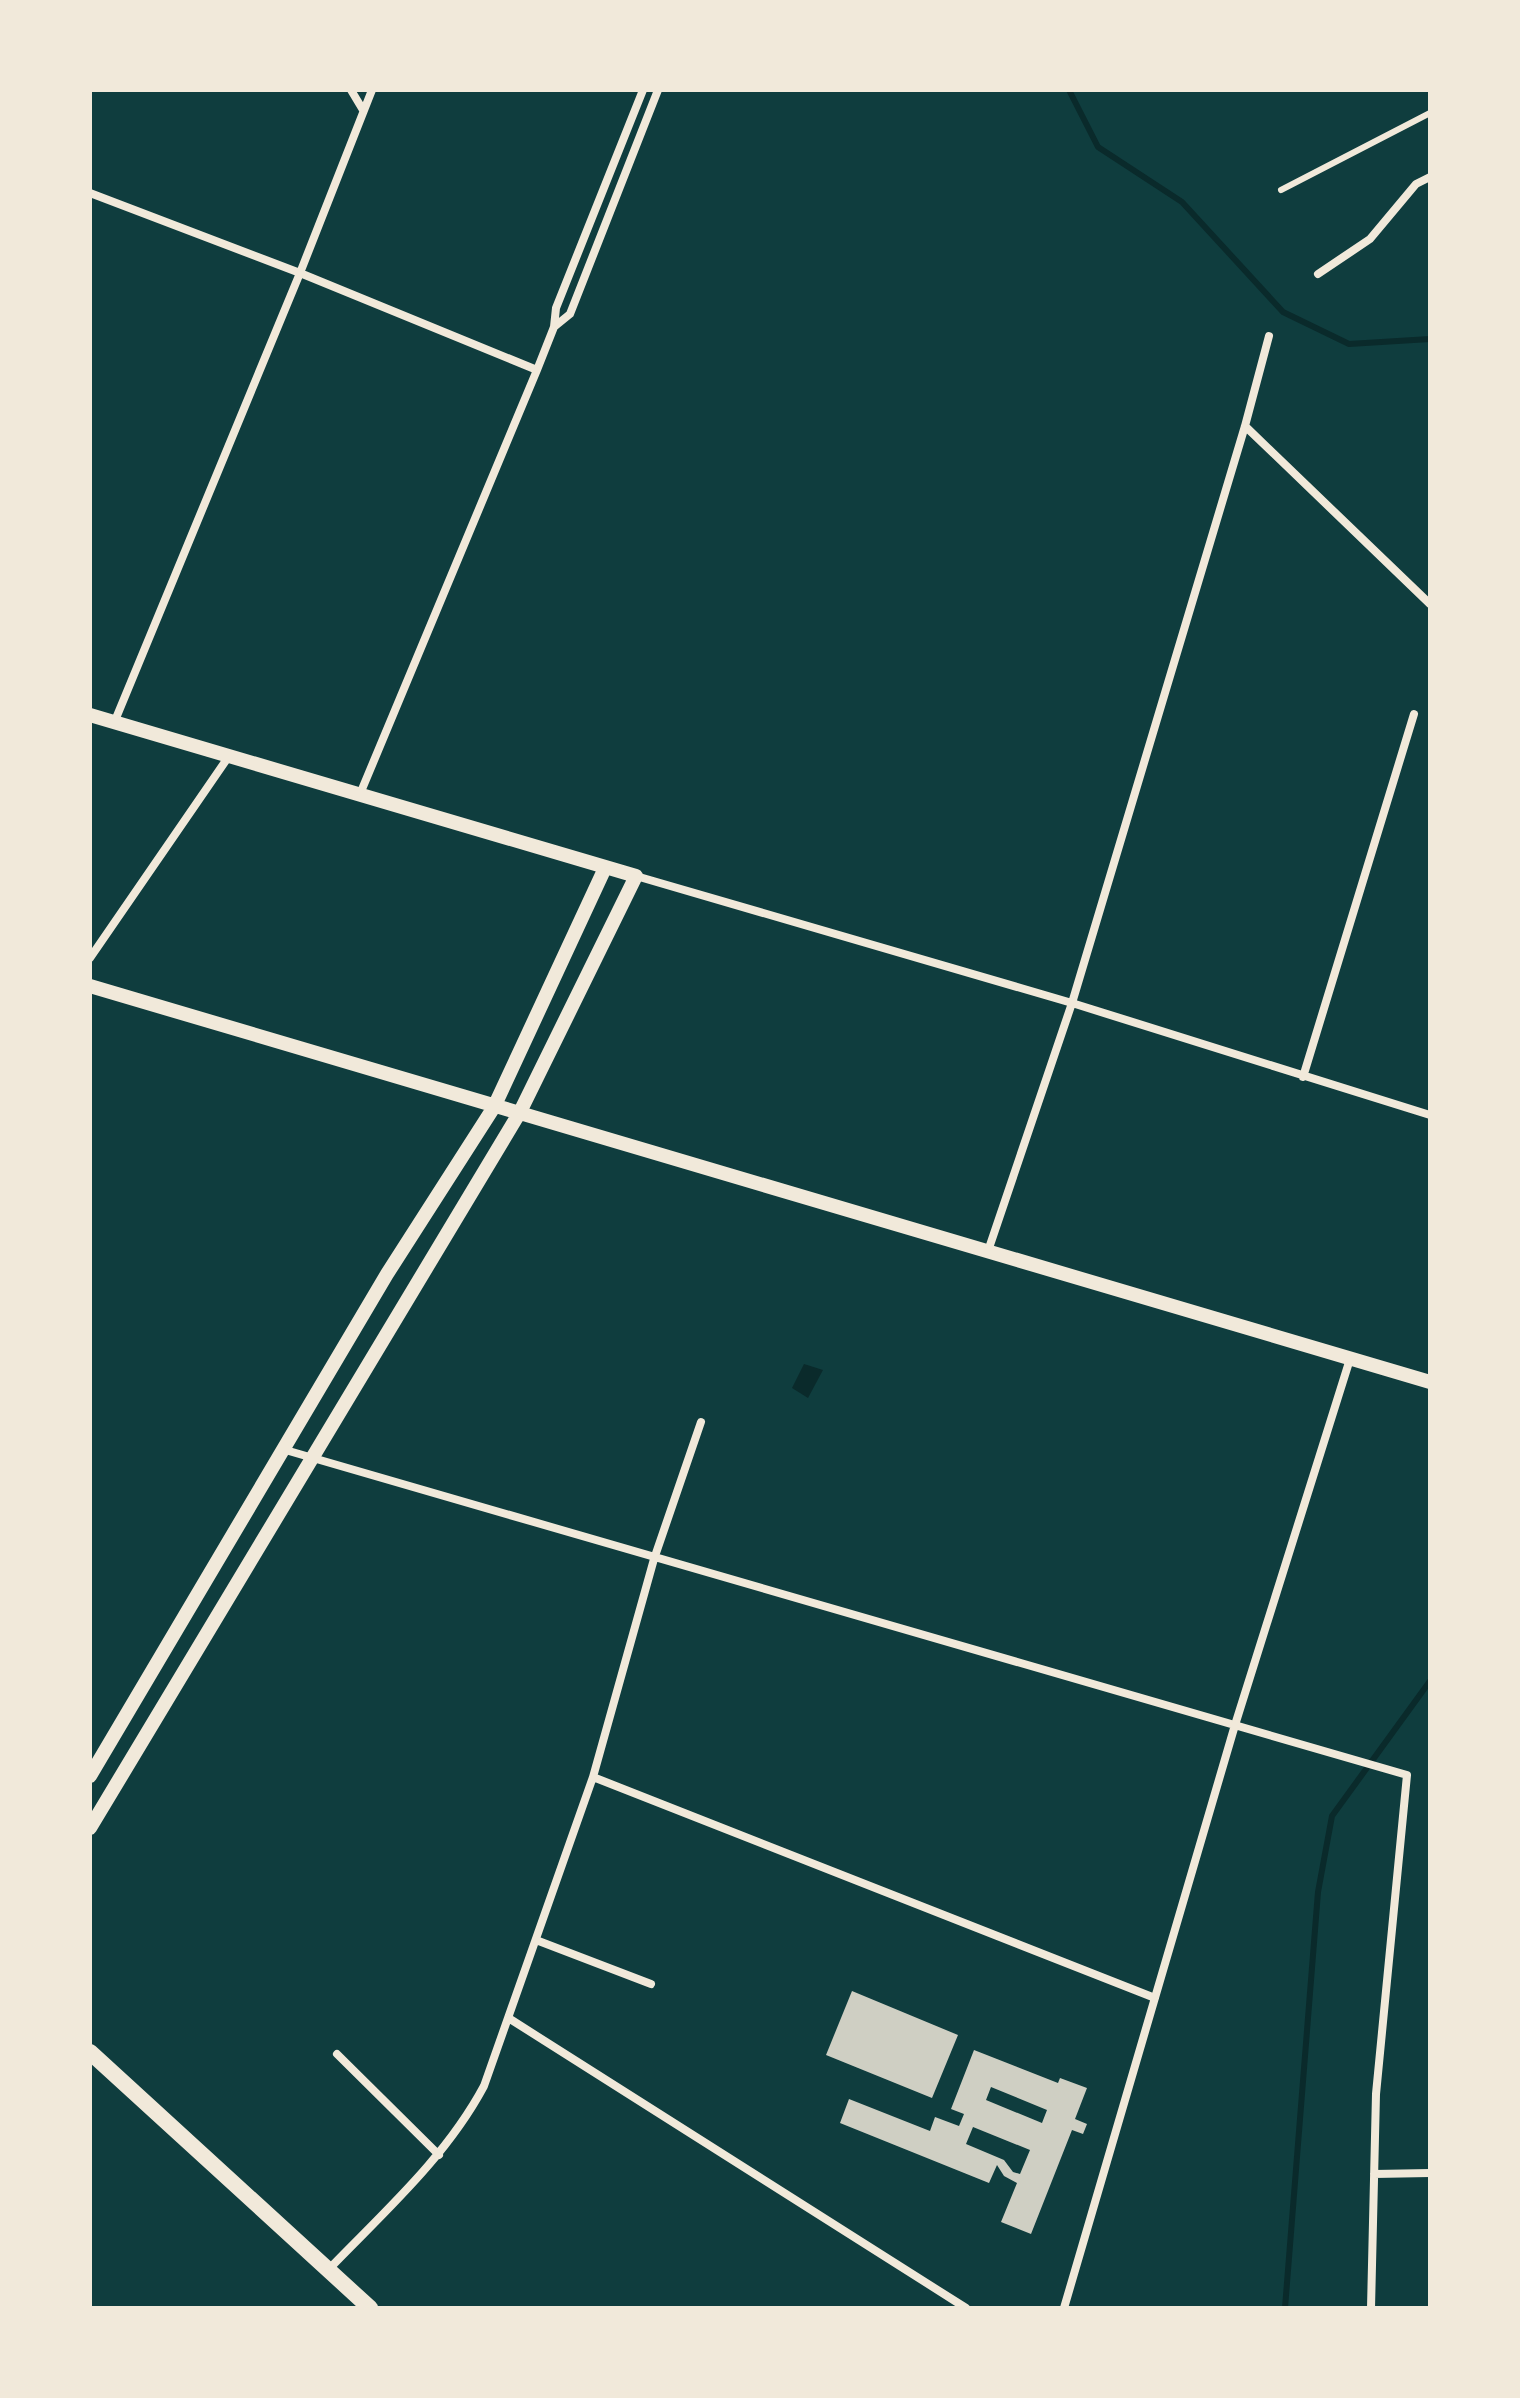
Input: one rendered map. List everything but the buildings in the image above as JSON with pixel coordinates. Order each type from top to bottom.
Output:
[{"type":"main road","points":[[90,2052],[370,2308]]},
{"type":"street","points":[[351,90],[363,110]]},
{"type":"street","points":[[114,723],[372,90]]},
{"type":"street","points":[[360,794],[537,370],[554,327],[556,308],[643,90]]},
{"type":"street","points":[[554,327],[570,314],[658,90]]},
{"type":"street","points":[[1318,274],[1370,239],[1416,184],[1430,177]]},
{"type":"street","points":[[90,193],[300,273],[537,370]]},
{"type":"street","points":[[988,1251],[1072,1003],[1245,426],[1269,336]]},
{"type":"street","points":[[1245,426],[1430,604]]},
{"type":"street","points":[[1303,1077],[1414,714]]},
{"type":"street","points":[[90,715],[1072,1003],[1430,1115]]},
{"type":"street","points":[[90,958],[230,756]]},
{"type":"street","points":[[114,1788],[91,1775],[387,1274],[494,1107],[605,868]]},
{"type":"street","points":[[90,1828],[520,1112],[636,876]]},
{"type":"street","points":[[90,986],[1430,1382]]},
{"type":"street","points":[[442,1187],[465,1201]]},
{"type":"street","points":[[387,1274],[412,1288]]},
{"type":"street","points":[[1064,2308],[1235,1725],[1350,1359]]},
{"type":"street","points":[[336,1363],[359,1377]]},
{"type":"street","points":[[329,2269],[439,2155],[467,2117],[484,2086],[593,1777],[654,1559],[701,1422]]},
{"type":"street","points":[[282,1449],[1407,1775],[1376,2094],[1371,2308]]},
{"type":"street","points":[[246,1514],[270,1526]]},
{"type":"street","points":[[193,1600],[217,1613]]},
{"type":"street","points":[[144,1685],[165,1699]]},
{"type":"street","points":[[593,1777],[1155,1998]]},
{"type":"street","points":[[536,1940],[651,1984]]},
{"type":"street","points":[[510,2019],[966,2308]]},
{"type":"street","points":[[337,2054],[439,2155]]},
{"type":"street","points":[[1374,2174],[1430,2173]]},
{"type":"lane","points":[[1281,190],[1430,113]]},
{"type":"water","points":[[804,1364],[823,1370],[808,1398],[792,1388]]},
{"type":"waterway","points":[[1069,90],[1098,147],[1182,202],[1283,312],[1349,344],[1430,339]]},
{"type":"waterway","points":[[1285,2308],[1318,1892],[1332,1816],[1430,1681]]}]
